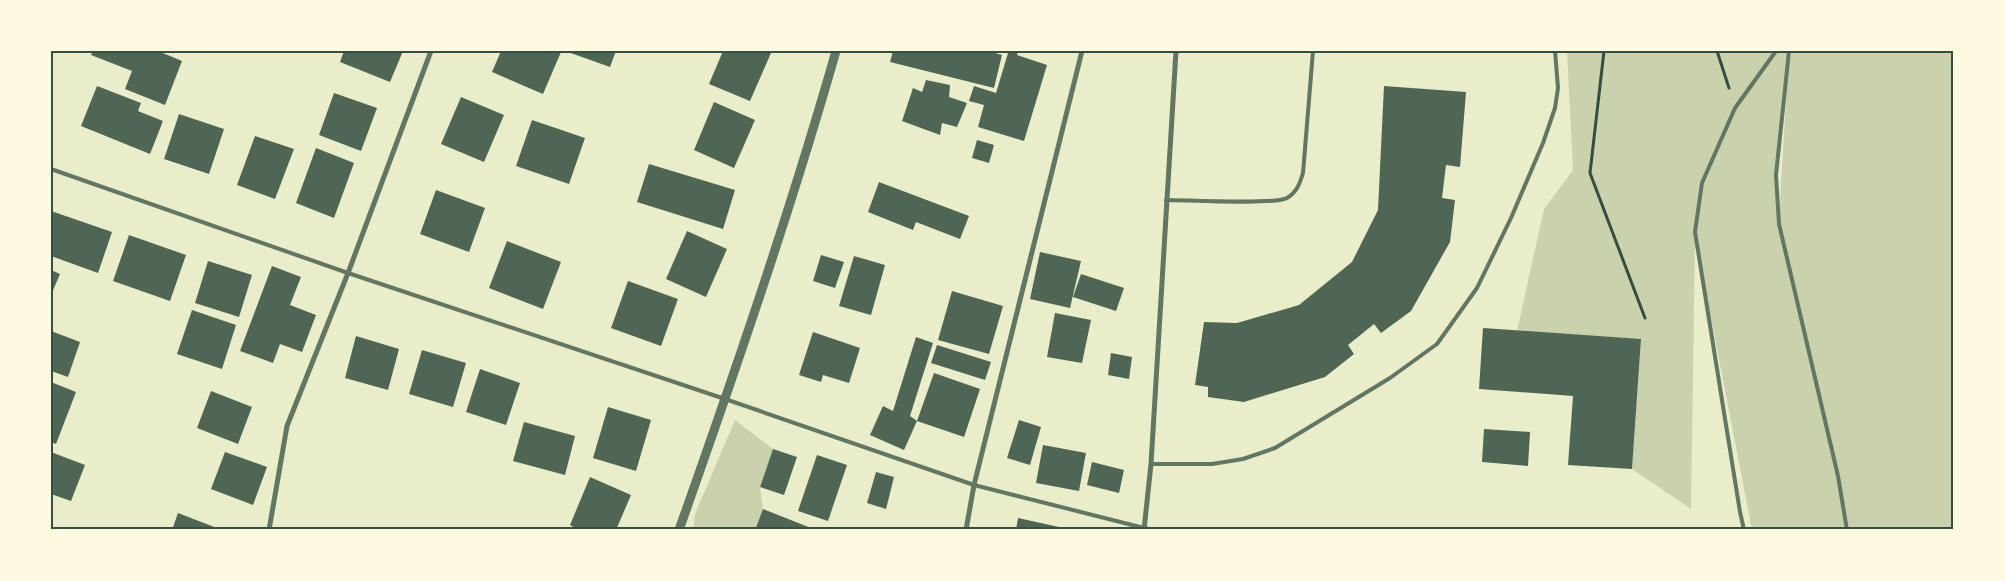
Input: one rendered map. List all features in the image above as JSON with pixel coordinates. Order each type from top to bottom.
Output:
[{"type":"street","points":[[269,530],[287,426],[348,273],[431,51]]},
{"type":"street","points":[[679,530],[725,399],[821,105],[836,51]]},
{"type":"street","points":[[966,530],[974,486],[1082,51]]},
{"type":"street","points":[[1144,529],[1151,464],[1176,51]]},
{"type":"lane","points":[[1166,200],[1261,202],[1286,199],[1299,186],[1302,173],[1313,51]]},
{"type":"lane","points":[[1151,464],[1212,464],[1243,460],[1275,448],[1390,378],[1437,344],[1477,288],[1503,235],[1543,143],[1555,108],[1558,88],[1555,51]]},
{"type":"lane","points":[[1744,530],[1695,232],[1702,183],[1735,108],[1776,51]]},
{"type":"lane","points":[[1789,51],[1776,175],[1779,224],[1838,476],[1847,530]]},
{"type":"lane","points":[[51,169],[348,273],[725,399],[974,486],[1144,529],[1156,530]]},
{"type":"path","points":[[1604,51],[1590,173],[1645,318]]},
{"type":"path","points":[[1717,51],[1735,108]]},
{"type":"green space","points":[[1567,51],[1954,51],[1954,530],[1752,530],[1695,235],[1691,509],[1632,469],[1641,339],[1517,331],[1544,209],[1573,170]],"holes":[[[1789,52],[1779,217],[1776,175]]]},
{"type":"green space","points":[[735,420],[773,449],[760,487],[763,509],[755,530],[693,530],[695,514]]},
{"type":"building","points":[[93,51],[158,51],[182,61],[165,105],[125,89],[132,71],[91,55]]},
{"type":"building","points":[[344,51],[403,51],[390,82],[340,62]]},
{"type":"building","points":[[501,51],[561,52],[543,94],[492,72]]},
{"type":"building","points":[[565,51],[616,51],[610,67]]},
{"type":"building","points":[[723,51],[766,51],[771,53],[750,101],[709,84]]},
{"type":"building","points":[[893,51],[988,51],[1002,55],[994,88],[890,62]]},
{"type":"building","points":[[1005,51],[1018,51],[1017,55],[1047,65],[1024,141],[978,127],[984,105],[969,101],[974,86],[996,93],[1008,53]]},
{"type":"building","points":[[926,80],[950,85],[949,97],[967,103],[957,127],[942,123],[940,135],[902,121],[913,88],[922,92]]},
{"type":"building","points":[[97,86],[141,103],[138,111],[163,121],[150,154],[81,126]]},
{"type":"building","points":[[1384,86],[1466,92],[1460,167],[1446,165],[1442,198],[1455,200],[1450,242],[1411,311],[1381,333],[1374,324],[1348,345],[1354,354],[1325,377],[1244,402],[1208,397],[1208,387],[1195,385],[1204,322],[1237,323],[1299,305],[1352,262],[1378,210]]},
{"type":"building","points":[[334,93],[377,108],[361,151],[319,135]]},
{"type":"building","points":[[461,97],[504,115],[484,162],[441,144]]},
{"type":"building","points":[[714,102],[755,120],[734,168],[694,150]]},
{"type":"building","points":[[179,114],[224,129],[209,174],[164,159]]},
{"type":"building","points":[[532,120],[585,138],[569,184],[516,166]]},
{"type":"building","points":[[255,136],[294,149],[275,199],[237,185]]},
{"type":"building","points":[[977,140],[994,145],[989,163],[972,158]]},
{"type":"building","points":[[316,148],[354,163],[334,218],[296,203]]},
{"type":"building","points":[[649,164],[735,190],[723,229],[637,202]]},
{"type":"building","points":[[879,182],[969,216],[960,239],[916,222],[913,230],[868,212]]},
{"type":"building","points":[[436,190],[485,208],[469,252],[420,234]]},
{"type":"building","points":[[51,211],[112,232],[98,273],[51,256]]},
{"type":"building","points":[[687,231],[727,249],[706,297],[666,279]]},
{"type":"building","points":[[129,235],[186,255],[170,301],[113,281]]},
{"type":"building","points":[[507,241],[561,262],[543,309],[489,288]]},
{"type":"building","points":[[1040,252],[1081,261],[1070,308],[1030,299]]},
{"type":"building","points":[[821,255],[844,262],[835,288],[813,281]]},
{"type":"building","points":[[854,256],[885,265],[871,315],[839,306]]},
{"type":"building","points":[[208,261],[252,275],[239,317],[195,303]]},
{"type":"building","points":[[272,266],[301,277],[290,305],[316,315],[302,352],[280,344],[273,363],[240,351]]},
{"type":"building","points":[[51,270],[60,274],[51,295]]},
{"type":"building","points":[[1081,274],[1124,288],[1116,311],[1073,297]]},
{"type":"building","points":[[628,281],[678,299],[661,346],[611,328]]},
{"type":"building","points":[[952,291],[1003,306],[989,354],[938,340]]},
{"type":"building","points":[[192,310],[236,325],[222,369],[177,354]]},
{"type":"building","points":[[1055,313],[1091,320],[1082,363],[1047,357]]},
{"type":"building","points":[[1483,328],[1641,339],[1632,469],[1568,465],[1573,396],[1479,389]]},
{"type":"building","points":[[51,331],[80,342],[68,377],[51,371]]},
{"type":"building","points":[[813,332],[860,348],[849,383],[823,375],[821,382],[799,375]]},
{"type":"building","points":[[356,336],[399,349],[388,390],[345,378]]},
{"type":"building","points":[[916,337],[933,343],[910,416],[917,421],[904,450],[870,435],[883,406],[893,411]]},
{"type":"building","points":[[937,345],[991,362],[985,380],[931,363]]},
{"type":"building","points":[[422,350],[466,363],[453,407],[409,394]]},
{"type":"building","points":[[1111,353],[1132,357],[1129,379],[1108,375]]},
{"type":"building","points":[[480,369],[520,383],[506,425],[466,412]]},
{"type":"building","points":[[934,373],[980,389],[964,437],[917,421]]},
{"type":"building","points":[[51,382],[76,392],[56,444],[51,442]]},
{"type":"building","points":[[211,391],[252,407],[238,444],[197,428]]},
{"type":"building","points":[[608,407],[651,420],[636,471],[593,458]]},
{"type":"building","points":[[1019,420],[1041,427],[1030,465],[1007,458]]},
{"type":"building","points":[[524,422],[575,436],[565,475],[513,461]]},
{"type":"building","points":[[1484,429],[1530,432],[1528,466],[1482,462]]},
{"type":"building","points":[[1043,445],[1086,453],[1079,491],[1036,483]]},
{"type":"building","points":[[773,449],[797,457],[784,495],[760,487]]},
{"type":"building","points":[[51,452],[85,465],[71,501],[51,494]]},
{"type":"building","points":[[225,452],[267,467],[253,505],[211,489]]},
{"type":"building","points":[[817,455],[847,465],[828,521],[798,511]]},
{"type":"building","points":[[1092,462],[1124,470],[1119,493],[1087,485]]},
{"type":"building","points":[[876,472],[894,477],[886,509],[867,503]]},
{"type":"building","points":[[590,477],[631,495],[616,530],[579,530],[570,525]]},
{"type":"building","points":[[763,509],[816,530],[755,530]]},
{"type":"building","points":[[178,513],[222,530],[172,530]]},
{"type":"building","points":[[1018,518],[1068,529],[1068,530],[1016,530]]}]
